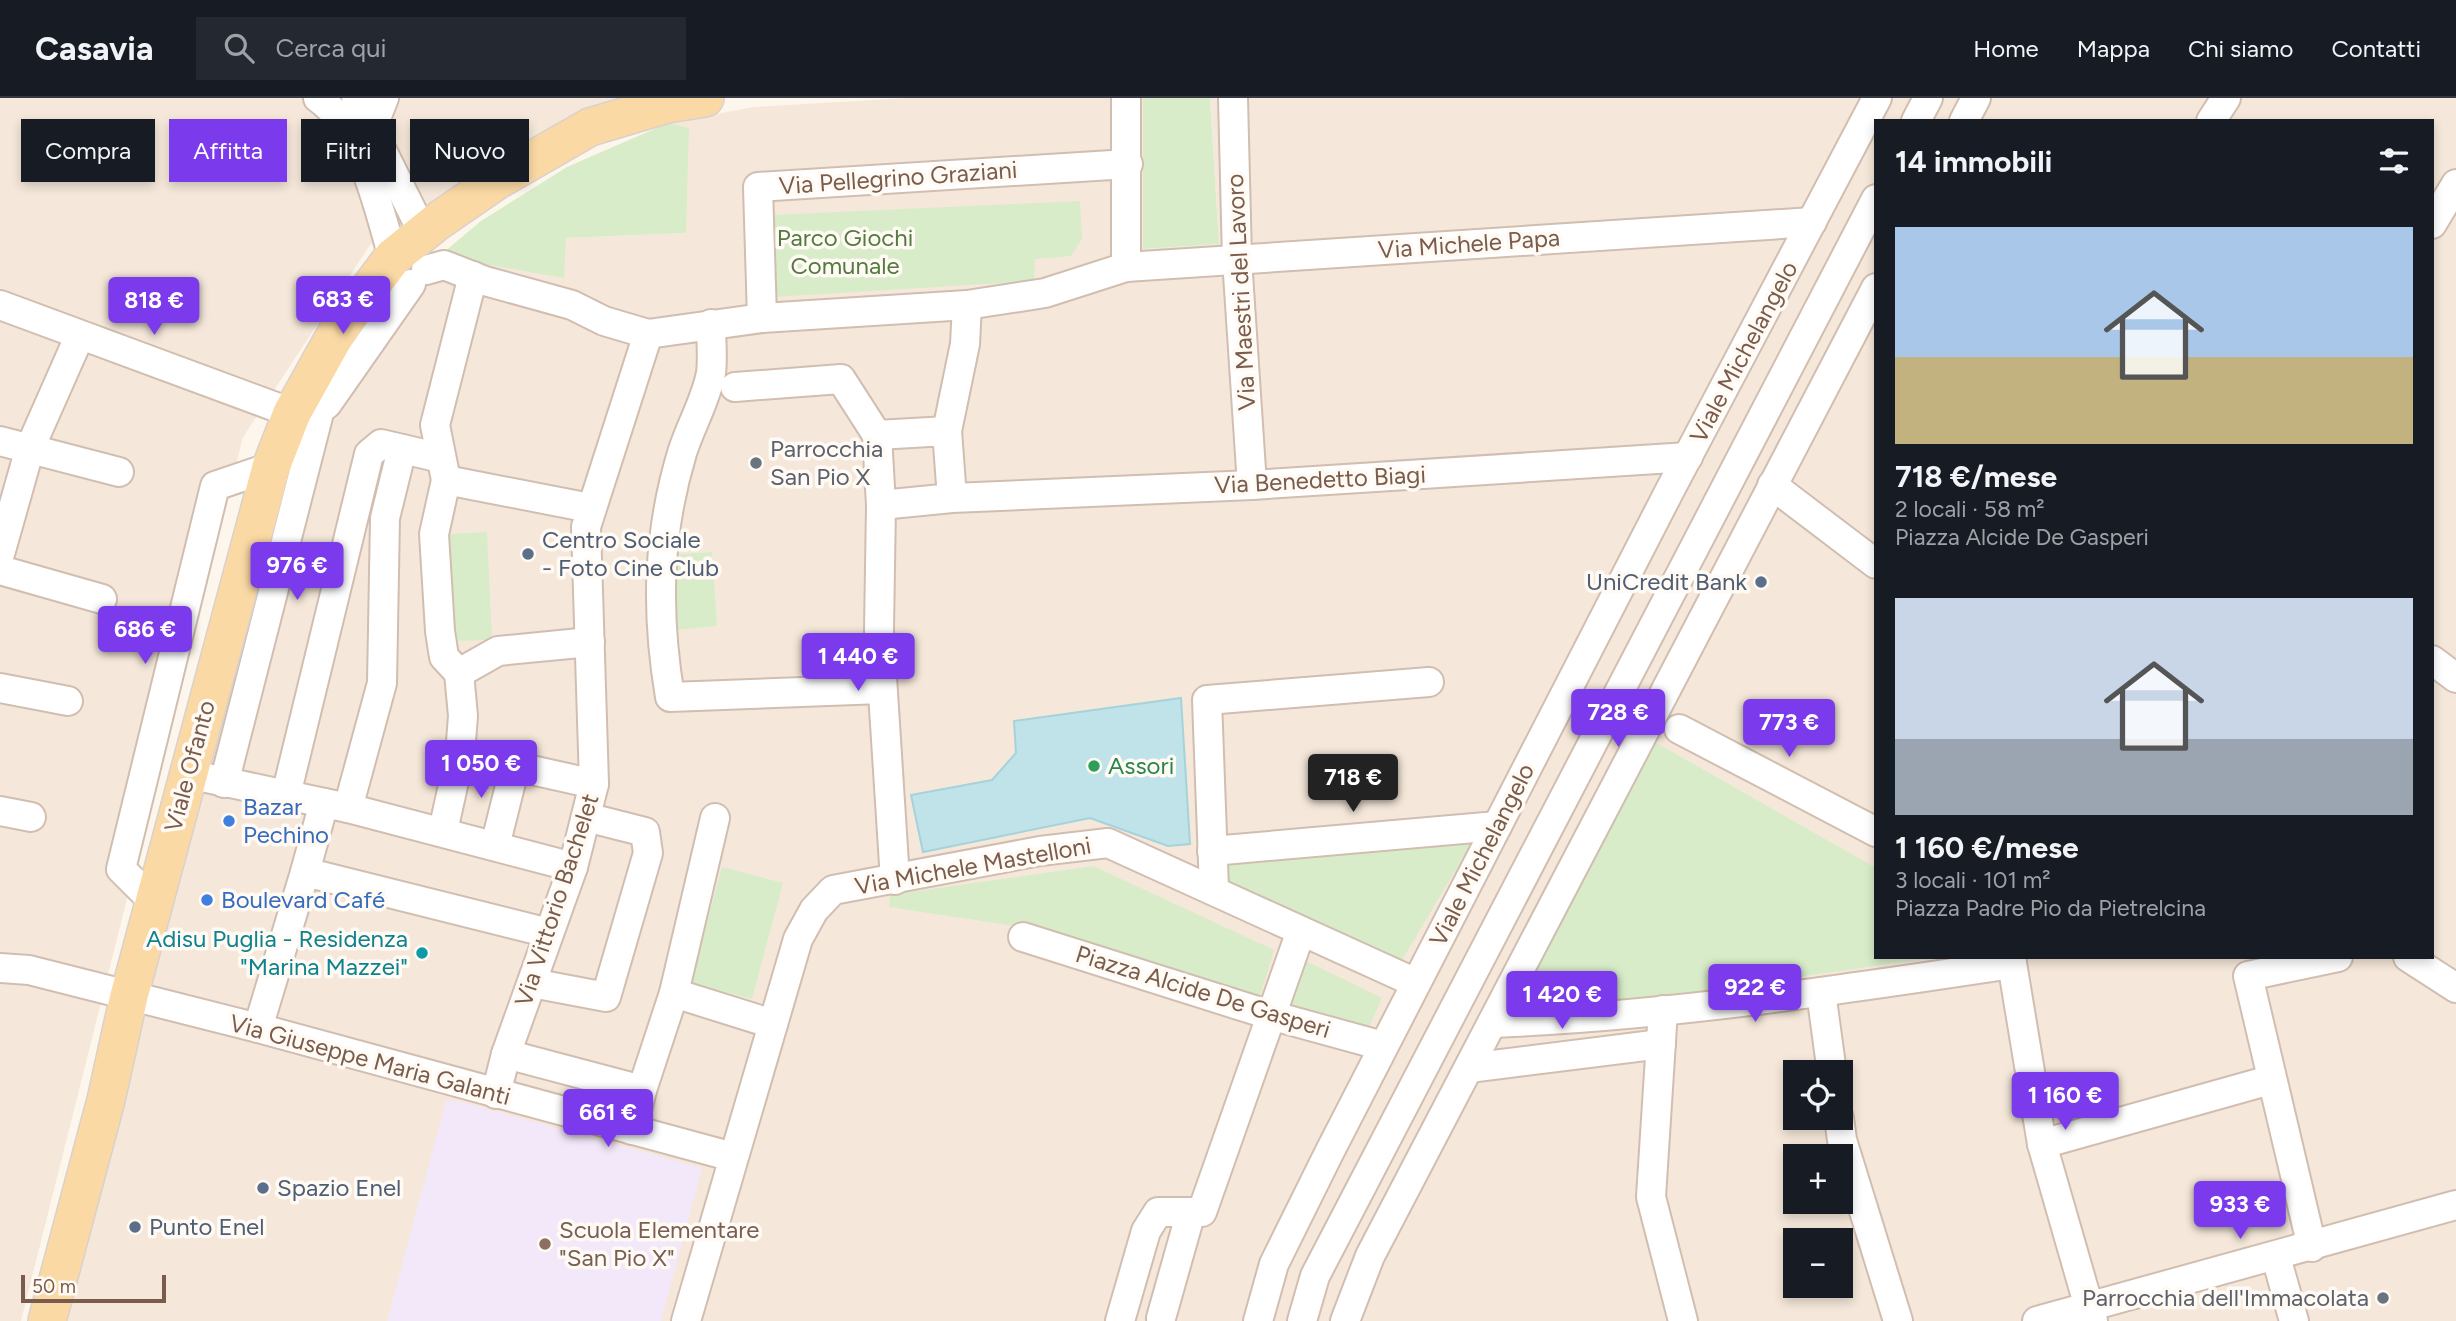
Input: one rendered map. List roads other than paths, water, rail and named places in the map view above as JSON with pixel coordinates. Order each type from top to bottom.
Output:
[{"type":"main road","name":"Viale Ofanto","points":[[47,1321],[106,1100],[129,996],[271,467],[306,411],[337,332],[410,271],[423,233],[496,181],[590,127],[667,104],[705,98]]},
{"type":"street","points":[[318,98],[333,109],[359,154],[410,271],[444,265],[572,305],[604,321],[648,334],[762,318],[967,305],[965,344],[947,431],[952,498]]},
{"type":"street","points":[[356,98],[366,119]]},
{"type":"street","points":[[376,119],[384,98]]},
{"type":"street","points":[[1126,98],[1126,267]]},
{"type":"street","name":"Via Maestri del Lavoro","points":[[1233,98],[1237,259],[1252,485]]},
{"type":"street","name":"Viale Michelangelo","points":[[1258,1321],[1280,1250],[1383,1046],[1877,98]]},
{"type":"street","points":[[1917,119],[1928,98]]},
{"type":"street","points":[[1965,119],[1976,98]]},
{"type":"street","points":[[2212,119],[2225,98]]},
{"type":"street","name":"Via Pellegrino Graziani","points":[[762,318],[758,187],[1128,164]]},
{"type":"street","points":[[396,179],[423,233]]},
{"type":"street","points":[[2434,220],[2445,195]]},
{"type":"street","name":"Viale Michelangelo","points":[[1302,1321],[1315,1276],[1874,204]]},
{"type":"street","name":"Via Michele Papa","points":[[967,305],[1045,293],[1126,267],[1812,222]]},
{"type":"street","points":[[1844,262],[1874,288]]},
{"type":"street","points":[[443,831],[460,754],[463,716],[459,673],[444,657],[440,631],[434,534],[443,469],[435,425],[473,276]]},
{"type":"street","points":[[1345,1321],[1370,1256],[1874,291]]},
{"type":"street","points":[[0,305],[80,335],[306,411],[224,783]]},
{"type":"street","points":[[711,324],[711,373],[681,454],[666,520],[659,574],[662,652],[670,697],[883,689]]},
{"type":"street","name":"Via Vittorio Bachelet","points":[[496,1094],[506,1054],[573,867],[594,784],[586,527],[648,334]]},
{"type":"street","points":[[0,554],[30,448],[80,335]]},
{"type":"street","points":[[735,387],[841,379],[877,435],[881,505],[879,630],[895,880]]},
{"type":"street","points":[[877,435],[947,431]]},
{"type":"street","points":[[0,441],[119,472]]},
{"type":"street","points":[[286,795],[369,454],[381,444],[402,449],[443,469],[590,508]]},
{"type":"street","points":[[258,1028],[305,873],[336,805],[382,683],[385,518],[402,449]]},
{"type":"street","name":"Via Benedetto Biagi","points":[[881,505],[952,498],[1252,485],[1688,457]]},
{"type":"street","points":[[154,902],[121,869],[215,486],[271,467]]},
{"type":"street","points":[[1772,485],[1874,562]]},
{"type":"street","points":[[0,570],[102,599]]},
{"type":"street","points":[[459,673],[498,651],[590,642]]},
{"type":"street","points":[[2434,662],[2456,678]]},
{"type":"street","points":[[1214,889],[1207,700],[1429,682]]},
{"type":"street","points":[[0,688],[68,701]]},
{"type":"street","points":[[1679,729],[1874,831]]},
{"type":"street","points":[[460,754],[594,784]]},
{"type":"street","points":[[495,846],[515,766]]},
{"type":"street","points":[[188,774],[336,805],[573,867]]},
{"type":"street","points":[[0,811],[32,817]]},
{"type":"street","points":[[532,983],[606,997],[648,853],[645,832],[586,817]]},
{"type":"street","points":[[632,1130],[642,1090],[674,993],[716,818]]},
{"type":"street","points":[[1213,851],[1497,826]]},
{"type":"street","name":"Via Michele Mastelloni","points":[[686,1321],[798,939],[814,910],[833,890],[1040,851],[1108,843],[1416,983]]},
{"type":"street","points":[[305,873],[549,933]]},
{"type":"street","points":[[1120,1321],[1146,1231],[1158,1212],[1202,1212],[1301,931]]},
{"type":"street","name":"Piazza Alcide De Gasperi","points":[[1023,937],[1270,1015],[1383,1046]]},
{"type":"street","points":[[2312,1247],[2270,1080],[2248,976],[2329,959]]},
{"type":"street","points":[[2411,959],[2456,988]]},
{"type":"street","points":[[1492,1023],[1663,1010],[1821,992],[2012,961],[2042,1144],[2092,1314]]},
{"type":"street","name":"Via Giuseppe Maria Galanti","points":[[0,968],[29,970],[258,1028],[733,1157]]},
{"type":"street","points":[[1821,992],[1830,1060]]},
{"type":"street","points":[[674,993],[773,1024]]},
{"type":"street","points":[[1663,1010],[1651,1197],[1683,1321]]},
{"type":"street","points":[[1469,1068],[1661,1044]]},
{"type":"street","points":[[506,1054],[642,1090]]},
{"type":"street","points":[[2042,1144],[2270,1080]]},
{"type":"street","points":[[1841,1130],[1898,1321]]},
{"type":"street","points":[[2037,1321],[2092,1314],[2456,1205]]},
{"type":"street","points":[[1161,1318],[1191,1212]]},
{"type":"street","points":[[1280,1250],[1315,1276]]},
{"type":"street","points":[[2276,1257],[2294,1321]]},
{"type":"water","name":"Assori","points":[[1181,698],[1190,844],[1168,846],[1090,818],[923,852],[911,795],[992,780],[1016,753],[1014,721]]},
{"type":"place","name":"Parrocchia San Pio X","points":[[756,463]]},
{"type":"place","name":"Centro Sociale - Foto Cine Club","points":[[528,554]]},
{"type":"place","name":"UniCredit Bank","points":[[1761,582]]},
{"type":"place","name":"Assori","points":[[1094,766]]},
{"type":"place","name":"Bazar Pechino","points":[[229,821]]},
{"type":"place","name":"Boulevard Café","points":[[207,900]]},
{"type":"place","name":"Adisu Puglia - Residenza \"Marina Mazzei\"","points":[[422,953]]},
{"type":"place","name":"Spazio Enel","points":[[263,1188]]},
{"type":"place","name":"Punto Enel","points":[[135,1227]]},
{"type":"place","name":"Scuola Elementare \"San Pio X\"","points":[[545,1244]]},
{"type":"place","name":"Parrocchia dell'Immacolata","points":[[2383,1298]]},
{"type":"park label","name":"Parco Giochi Comunale","points":[[845,252]]}]
